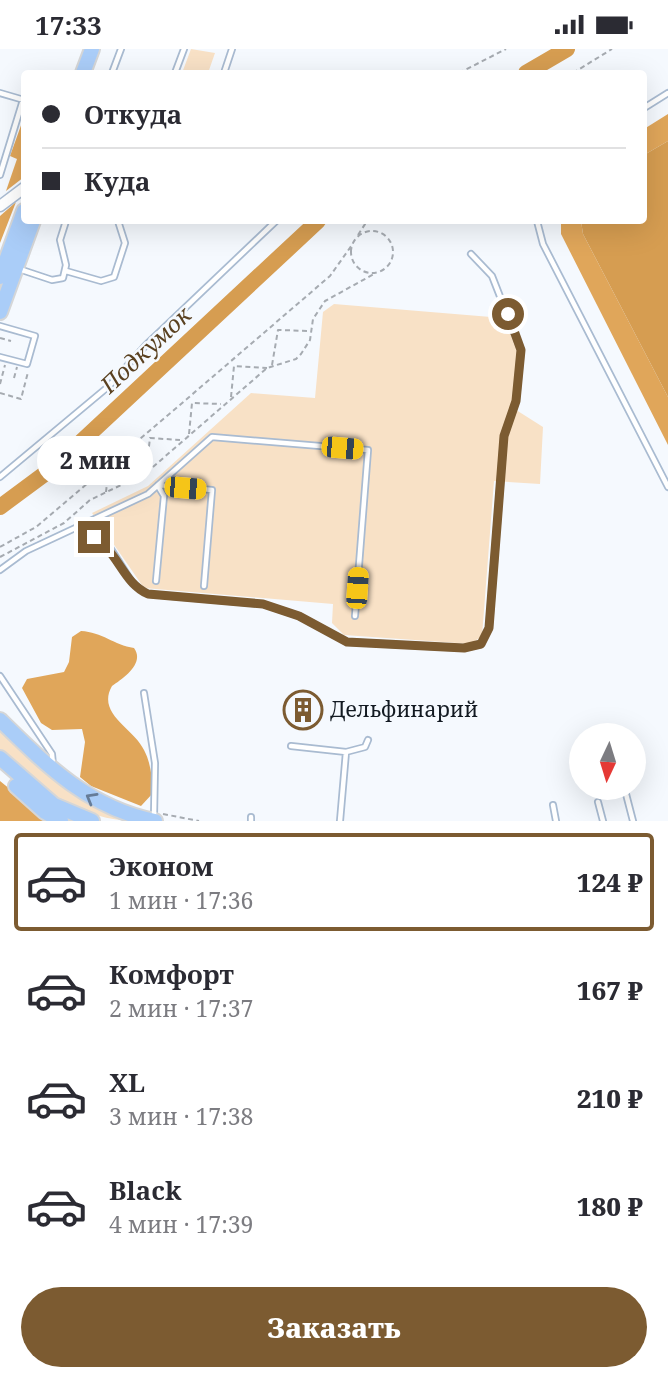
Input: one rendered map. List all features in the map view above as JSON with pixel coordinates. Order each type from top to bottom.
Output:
[{"type":"main road","points":[[84,70],[92,49]]},
{"type":"main road","points":[[0,277],[21,219]]},
{"type":"main road","points":[[0,312],[32,224]]},
{"type":"main road","points":[[0,720],[52,769],[87,796],[112,809],[154,818]]},
{"type":"main road","points":[[0,758],[54,805],[92,821]]},
{"type":"main road","points":[[0,771],[33,802],[61,821]]},
{"type":"street","points":[[0,206],[21,190]]},
{"type":"lane","points":[[114,70],[121,49]]},
{"type":"lane","points":[[176,70],[184,49]]},
{"type":"lane","points":[[225,70],[232,49]]},
{"type":"lane","points":[[0,93],[21,99]]},
{"type":"lane","points":[[647,106],[668,93]]},
{"type":"lane","points":[[0,175],[21,109]]},
{"type":"lane","points":[[15,267],[52,281],[63,278],[66,271],[60,240],[65,224]]},
{"type":"lane","points":[[66,271],[101,281],[114,277],[125,243],[119,224]]},
{"type":"lane","points":[[0,477],[109,386],[146,345],[273,224]]},
{"type":"lane","points":[[538,224],[543,244],[668,487]]},
{"type":"lane","points":[[78,527],[109,546],[133,584],[148,594],[263,604],[299,616],[347,642],[464,648],[481,644],[489,628],[504,436],[516,401],[521,350],[516,329],[492,277],[471,254]]},
{"type":"lane","points":[[0,326],[36,336],[27,364],[0,357]]},
{"type":"lane","points":[[0,570],[26,551],[148,493],[212,437],[368,450],[355,615]]},
{"type":"lane","points":[[156,581],[164,496],[157,485]]},
{"type":"lane","points":[[157,485],[212,490],[204,586]]},
{"type":"lane","points":[[0,676],[52,754],[52,769]]},
{"type":"lane","points":[[144,693],[155,764],[154,818]]},
{"type":"lane","points":[[291,746],[346,752],[365,747],[368,740]]},
{"type":"lane","points":[[340,821],[346,752]]},
{"type":"lane","points":[[628,800],[633,821]]},
{"type":"lane","points":[[598,802],[603,821]]},
{"type":"lane","points":[[553,805],[556,821]]},
{"type":"path","points":[[465,70],[506,49]]},
{"type":"path","points":[[578,70],[612,49]]},
{"type":"path","points":[[0,547],[36,527],[337,268],[365,224]]},
{"type":"path","points":[[0,557],[64,523],[83,504],[146,473],[267,368],[301,354],[312,331],[313,319],[325,301],[391,263],[391,242],[374,231],[361,234],[355,239]]},
{"type":"path","points":[[352,245],[355,265],[374,274]]},
{"type":"path","points":[[271,326],[278,330],[312,331]]},
{"type":"path","points":[[272,366],[278,330]]},
{"type":"path","points":[[0,338],[11,341]]},
{"type":"path","points":[[230,362],[234,366],[267,368]]},
{"type":"path","points":[[0,384],[5,363]]},
{"type":"path","points":[[0,393],[21,399],[27,364]]},
{"type":"path","points":[[14,378],[18,366]]},
{"type":"path","points":[[230,398],[234,366]]},
{"type":"path","points":[[188,398],[192,403],[188,435]]},
{"type":"path","points":[[192,403],[223,405]]},
{"type":"path","points":[[145,434],[150,438],[182,440]]},
{"type":"path","points":[[146,473],[150,438]]},
{"type":"path","points":[[104,470],[108,474],[140,477]]},
{"type":"path","points":[[106,493],[108,474]]},
{"type":"path","points":[[154,818],[199,821]]},
{"type":"shaded area","points":[[191,49],[215,53],[209,70],[183,70]]},
{"type":"shaded area","points":[[668,114],[668,141],[647,153],[647,127]]},
{"type":"shaded area","points":[[21,125],[21,179],[6,191],[17,159],[10,156]]},
{"type":"shaded area","points":[[668,141],[668,397],[583,234],[581,224],[647,224],[647,153]]},
{"type":"shaded area","points":[[16,202],[0,243],[0,216]]},
{"type":"shaded area","points":[[561,224],[581,224],[583,234],[668,397],[668,445],[561,234]]},
{"type":"shaded area","points":[[334,304],[503,318],[518,343],[513,408],[543,427],[540,484],[494,481],[482,636],[471,644],[344,635],[332,623],[333,604],[144,588],[92,513],[148,486],[251,393],[315,398],[323,312]]},
{"type":"shaded area","points":[[81,631],[134,648],[137,654],[132,670],[112,686],[108,696],[112,713],[139,742],[148,760],[153,793],[141,806],[91,786],[80,777],[85,742],[82,729],[52,730],[41,723],[22,688],[27,679],[64,672],[69,662],[72,637]]},
{"type":"shaded area","points":[[0,727],[46,771],[75,794],[133,821],[113,819],[76,808],[44,789],[0,750]]},
{"type":"shaded area","points":[[0,781],[49,821],[0,821]]},
{"type":"waterway","name":"Подкумок","points":[[531,70],[567,49]]},
{"type":"waterway","name":"Подкумок","points":[[0,507],[54,467],[315,224]]},
{"type":"place","name":"Дельфинарий","points":[[303,710]]},
{"type":"route","points":[[94,537],[109,546],[133,584],[148,594],[263,604],[299,616],[331,636],[347,642],[464,648],[481,644],[487,637],[489,628],[504,436],[516,401],[521,350],[516,329],[508,314]]}]
